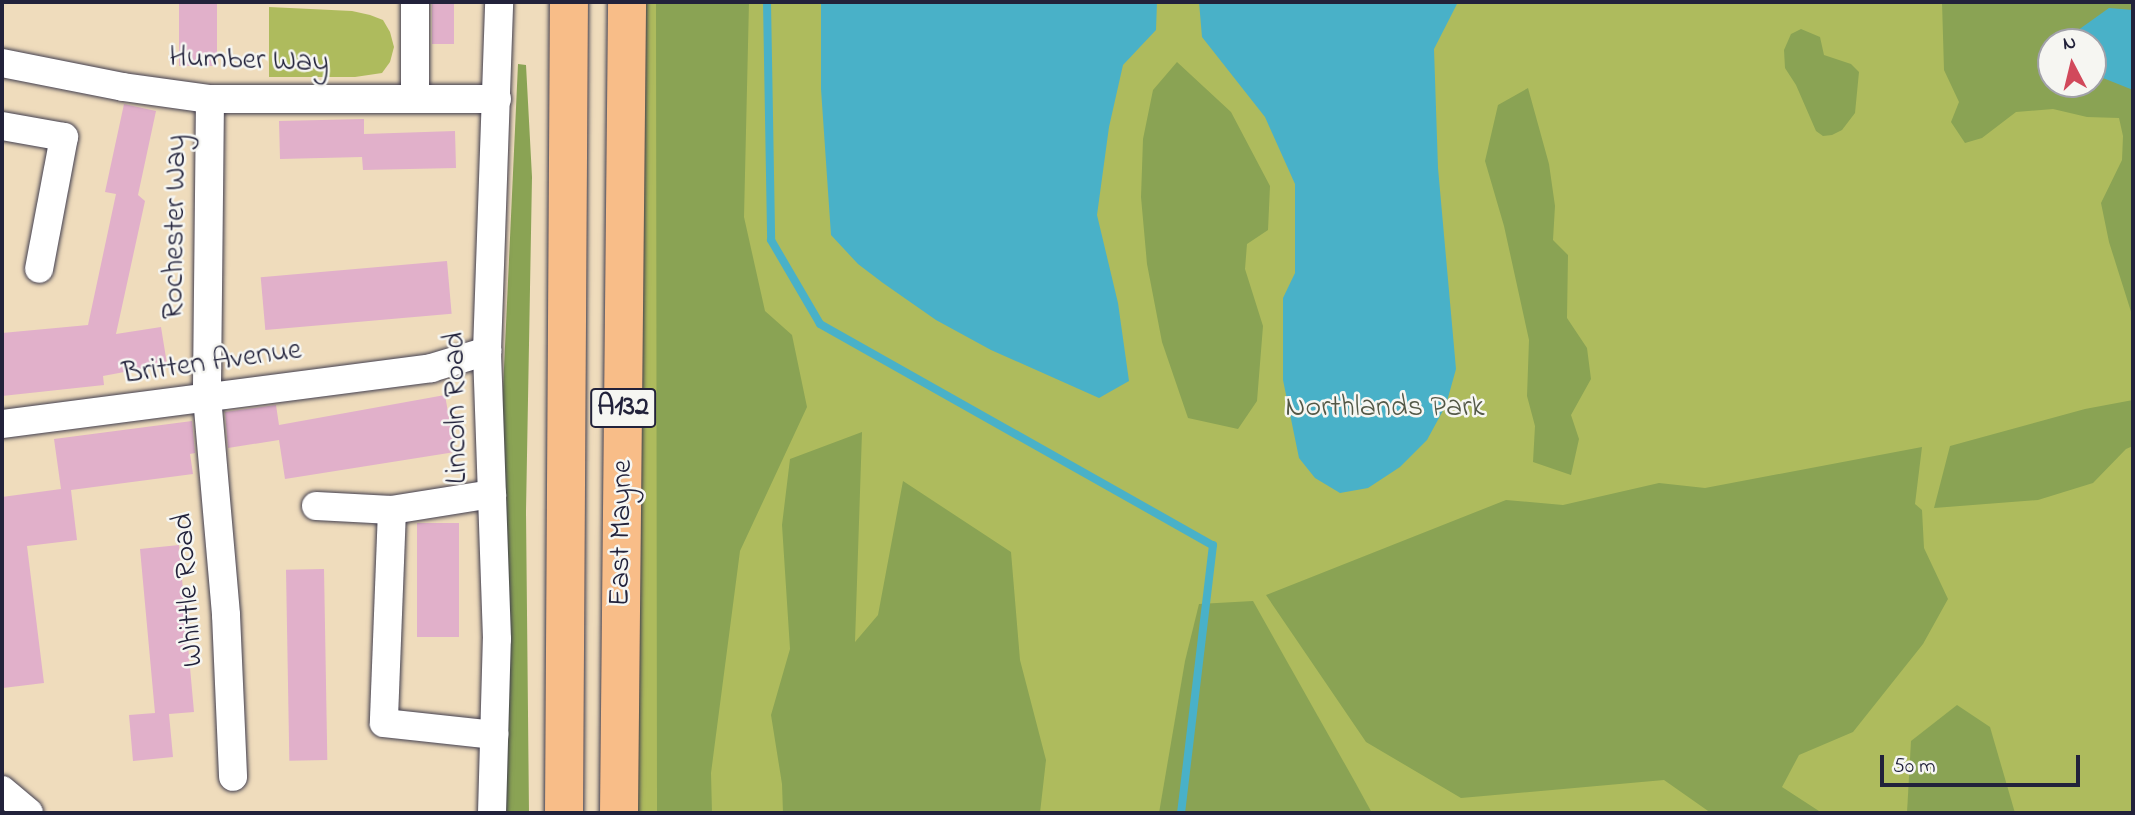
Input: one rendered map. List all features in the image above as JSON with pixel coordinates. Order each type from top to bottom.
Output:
[{"type":"main road","name":"East Mayne","points":[[564,813],[569,2]]},
{"type":"main road","name":"East Mayne","points":[[619,813],[627,2]]},
{"type":"street","points":[[415,2],[415,97]]},
{"type":"street","name":"Lincoln Road","points":[[492,813],[497,639],[487,351],[499,2]]},
{"type":"street","name":"Humber Way","points":[[2,63],[123,87],[211,99],[497,99]]},
{"type":"street","name":"Rochester Way","points":[[207,397],[211,99]]},
{"type":"street","points":[[2,126],[64,137],[39,269]]},
{"type":"street","name":"Britten Avenue","points":[[2,424],[430,368],[487,351]]},
{"type":"street","name":"Whittle Road","points":[[207,397],[226,615],[233,777]]},
{"type":"street","points":[[316,506],[391,510],[492,494]]},
{"type":"street","points":[[391,510],[384,723],[494,735]]},
{"type":"street","points":[[2,790],[29,813]]},
{"type":"green space","name":"Northlands Park","points":[[644,2],[2133,2],[2133,813],[636,813]]},
{"type":"green space","points":[[656,2],[749,2],[744,217],[765,311],[792,335],[807,407],[740,551],[711,773],[712,813],[657,813]]},
{"type":"green space","points":[[1942,2],[2133,2],[2133,318],[2109,242],[2101,203],[2122,160],[2123,136],[2119,118],[2087,117],[2053,109],[2016,112],[1982,138],[1965,143],[1951,122],[1959,102],[1944,70]]},
{"type":"green space","points":[[269,7],[352,11],[383,20],[394,47],[390,62],[382,73],[355,77],[269,77]]},
{"type":"green space","points":[[1801,29],[1820,37],[1824,55],[1851,64],[1859,72],[1855,113],[1842,130],[1832,135],[1823,136],[1816,131],[1796,85],[1785,68],[1784,50],[1791,34]]},
{"type":"green space","points":[[1177,62],[1231,112],[1270,186],[1268,230],[1247,244],[1245,269],[1263,326],[1257,401],[1238,429],[1188,418],[1162,342],[1147,264],[1141,197],[1143,139],[1153,90]]},
{"type":"green space","points":[[518,64],[526,65],[532,177],[526,512],[529,813],[501,813],[500,455]]},
{"type":"green space","points":[[1528,88],[1549,164],[1555,206],[1553,240],[1568,255],[1567,318],[1587,348],[1591,379],[1571,415],[1579,439],[1571,475],[1533,462],[1535,426],[1527,396],[1529,340],[1504,226],[1485,161],[1498,105]]},
{"type":"green space","points":[[2133,400],[2133,446],[2126,449],[2093,483],[2038,500],[1934,508],[1950,446],[2085,409]]},
{"type":"green space","points":[[862,432],[855,642],[878,615],[903,481],[1011,552],[1020,660],[1046,760],[1040,813],[783,813],[782,784],[771,715],[790,649],[782,525],[790,459]]},
{"type":"green space","points":[[1922,447],[1915,504],[1922,510],[1924,548],[1948,599],[1923,644],[1853,732],[1799,755],[1782,787],[1822,813],[1711,813],[1664,780],[1461,798],[1366,742],[1266,595],[1506,500],[1563,505],[1659,483],[1705,488]]},
{"type":"green space","points":[[1253,601],[1372,813],[1159,813],[1185,661],[1199,604]]},
{"type":"green space","points":[[1957,705],[1990,727],[2015,813],[1907,813],[1911,741]]},
{"type":"water","points":[[821,2],[1157,2],[1156,30],[1123,65],[1109,127],[1097,215],[1118,303],[1129,381],[1099,398],[991,350],[936,320],[883,283],[858,264],[831,235],[821,89]]},
{"type":"water","points":[[1199,2],[1458,2],[1434,49],[1438,168],[1456,369],[1446,405],[1427,440],[1400,467],[1368,488],[1340,493],[1315,478],[1299,458],[1283,380],[1283,298],[1295,273],[1295,184],[1265,117],[1202,37]]},
{"type":"water","points":[[2109,8],[2133,10],[2133,90],[2107,80],[2107,28],[2081,28]]},
{"type":"building","points":[[179,2],[217,2],[217,66],[179,66]]},
{"type":"building","points":[[432,2],[454,2],[454,44],[432,44]]},
{"type":"building","points":[[124,104],[156,111],[138,195],[145,201],[116,334],[161,327],[167,364],[103,376],[104,385],[2,396],[2,333],[88,325],[116,194],[105,192]]},
{"type":"building","points":[[364,119],[364,134],[455,131],[456,168],[363,170],[362,157],[280,159],[279,121]]},
{"type":"building","points":[[447,261],[452,314],[265,330],[261,277]]},
{"type":"building","points":[[445,395],[455,452],[285,479],[279,440],[228,448],[225,412],[276,405],[279,425]]},
{"type":"building","points":[[192,421],[195,453],[190,454],[193,474],[71,490],[77,540],[27,546],[44,683],[3,688],[2,497],[61,489],[54,439]]},
{"type":"building","points":[[417,523],[459,523],[459,637],[417,637]]},
{"type":"building","points":[[179,545],[194,712],[169,714],[173,757],[133,761],[129,715],[155,713],[140,549]]},
{"type":"building","points":[[324,569],[327,760],[289,761],[286,570]]},
{"type":"waterway","points":[[767,2],[771,240],[820,324],[1213,545],[1181,813]]}]
